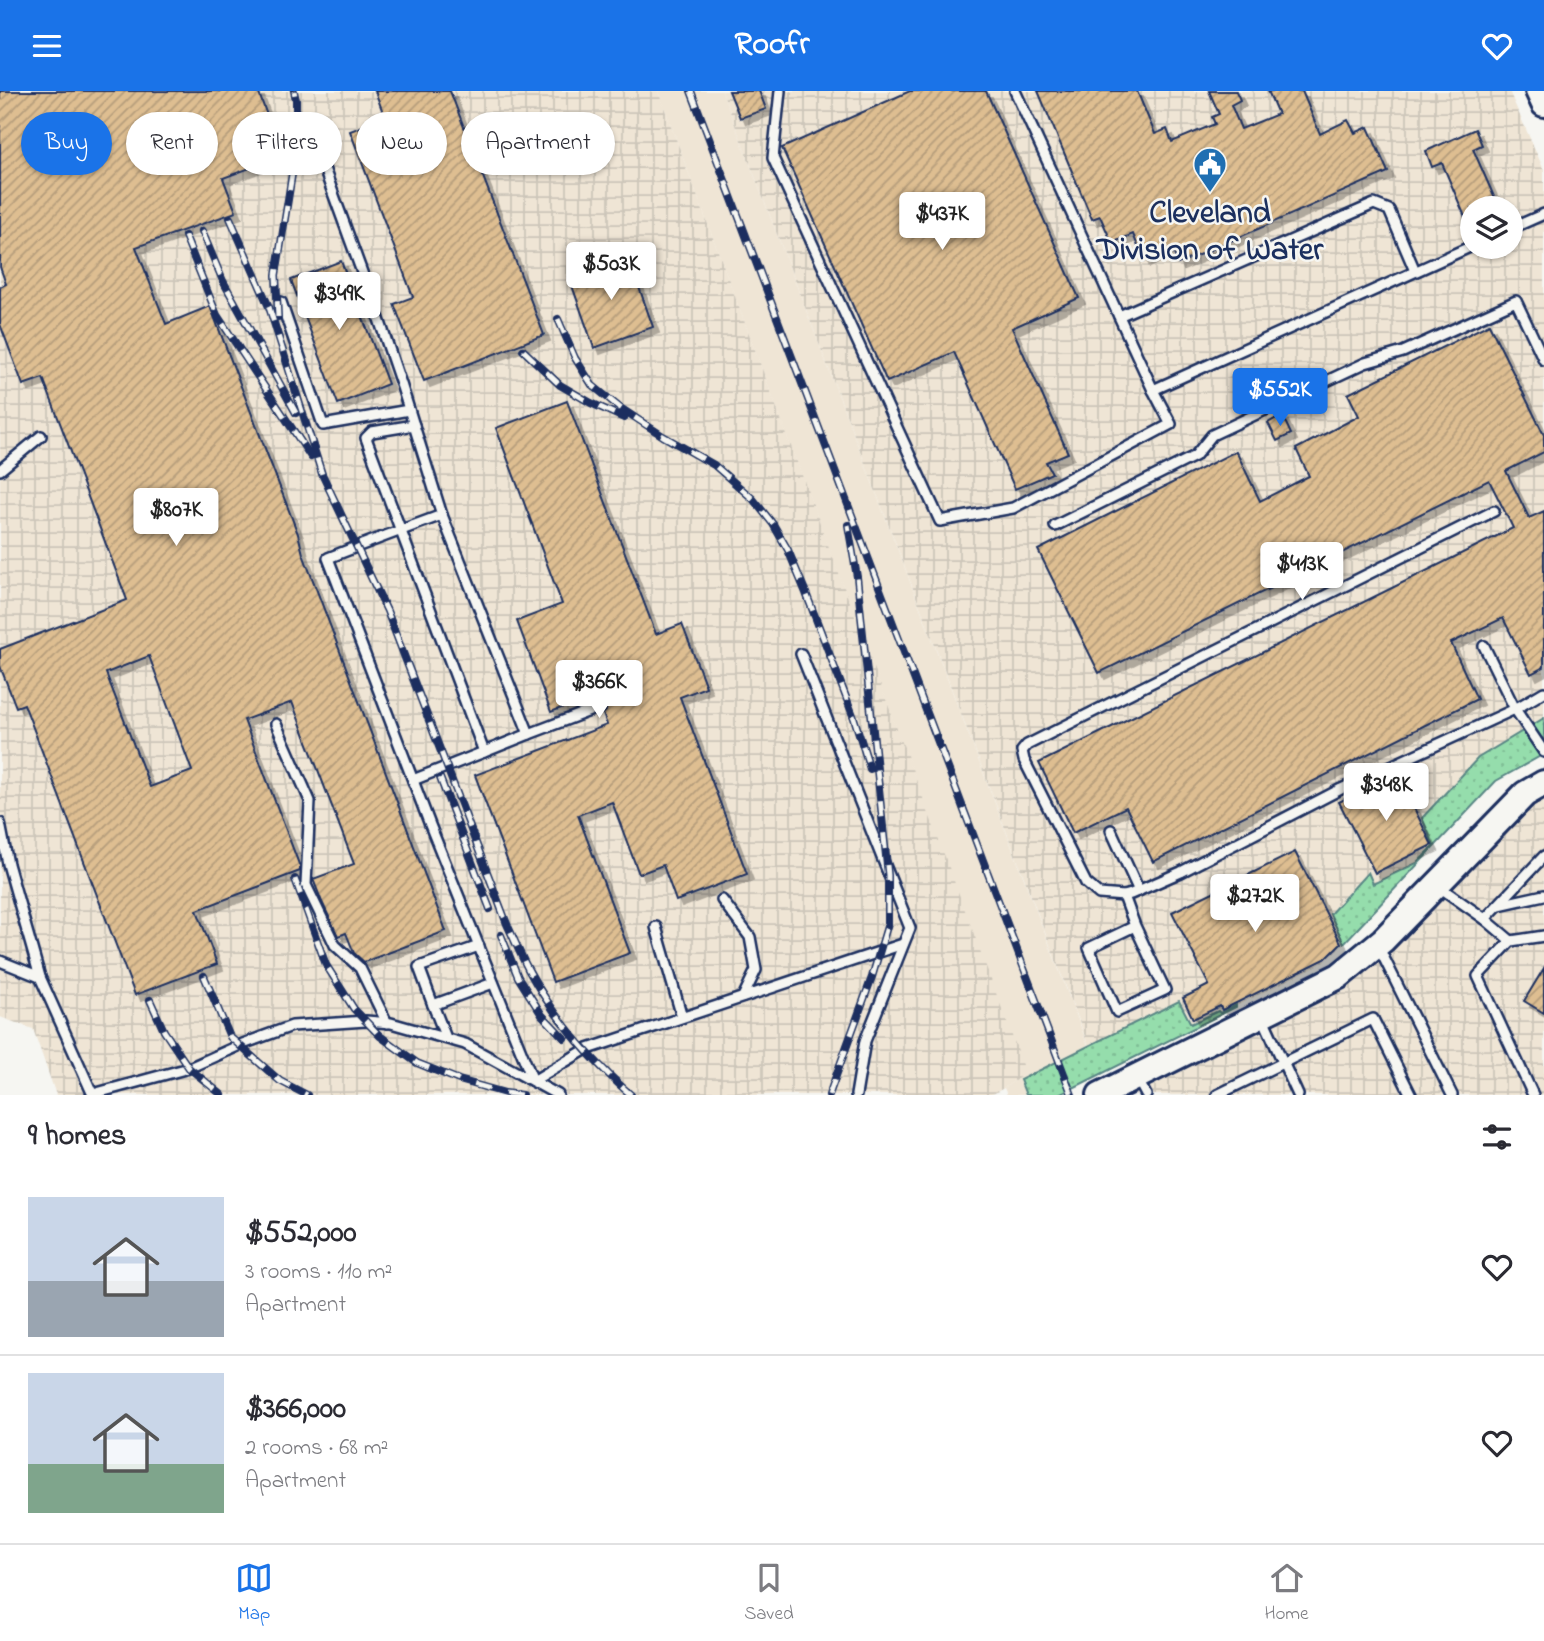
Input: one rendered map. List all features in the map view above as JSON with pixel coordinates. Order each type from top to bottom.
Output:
[{"type":"street","points":[[1538,91],[1544,104]]},
{"type":"street","points":[[1100,1095],[1141,1086],[1261,1015],[1339,976],[1377,945],[1525,794],[1544,783]]},
{"type":"lane","points":[[780,91],[773,158],[940,521],[1013,508],[1171,424],[1015,91]]},
{"type":"lane","points":[[326,175],[379,319],[442,515],[529,734]]},
{"type":"lane","points":[[1119,316],[1374,204],[1390,210],[1415,271]]},
{"type":"lane","points":[[1523,223],[1544,214]]},
{"type":"lane","points":[[1153,390],[1460,251]]},
{"type":"lane","points":[[1055,526],[1195,456],[1212,435],[1365,363],[1403,352],[1516,301],[1544,360]]},
{"type":"lane","points":[[281,302],[323,425],[409,410]]},
{"type":"lane","points":[[414,425],[372,432],[366,438],[484,752]]},
{"type":"lane","points":[[0,470],[41,436]]},
{"type":"lane","points":[[1494,511],[1027,745],[1022,751],[1024,760],[1086,883],[1099,894],[1124,896],[1181,873],[1341,789],[1515,709],[1544,692]]},
{"type":"lane","points":[[442,515],[328,558],[533,1081]]},
{"type":"lane","points":[[1484,646],[1515,709],[1544,752]]},
{"type":"lane","points":[[801,654],[910,928],[865,1041],[856,1095]]},
{"type":"lane","points":[[413,780],[600,707]]},
{"type":"lane","points":[[276,724],[310,801],[306,885],[335,945],[360,968],[387,1023]]},
{"type":"lane","points":[[0,823],[8,865],[40,977],[93,1094],[189,1068],[292,1026],[366,1021],[387,1023],[465,1044],[558,1095]]},
{"type":"lane","points":[[1111,830],[1139,891]]},
{"type":"lane","points":[[1485,919],[1544,856]]},
{"type":"lane","points":[[1437,885],[1511,941]]},
{"type":"lane","points":[[1497,905],[1544,895]]},
{"type":"lane","points":[[1124,896],[1165,991],[1117,1012],[1089,948],[1135,926]]},
{"type":"lane","points":[[722,900],[750,937],[756,970],[743,997]]},
{"type":"lane","points":[[656,927],[682,1017]]},
{"type":"lane","points":[[1533,1095],[1478,976],[1511,941],[1544,936]]},
{"type":"lane","points":[[533,1081],[585,1050],[903,944]]},
{"type":"lane","points":[[1377,945],[1452,1095]]},
{"type":"lane","points":[[446,1038],[419,967],[479,946]]},
{"type":"lane","points":[[0,961],[40,977]]},
{"type":"lane","points":[[433,1005],[493,983]]},
{"type":"lane","points":[[1261,1015],[1298,1095]]},
{"type":"lane","points":[[1217,1095],[1373,1019],[1411,1095]]},
{"type":"shaded area","points":[[0,91],[658,91],[1026,1073],[991,1095],[56,1095],[33,1029],[0,1017]]},
{"type":"shaded area","points":[[658,91],[722,91],[1097,1069],[1048,1095],[1007,1095],[1004,1088],[1025,1073]]},
{"type":"shaded area","points":[[722,91],[1509,91],[1544,170],[1544,718],[1478,758],[1434,846],[1417,863],[1373,884],[1368,873],[1330,914],[1344,943],[1324,962],[1220,1014],[1218,1011],[1191,1025],[1179,1002],[1089,1047]]},
{"type":"shaded area","points":[[1544,783],[1544,1095],[1100,1095],[1339,976]]},
{"type":"green space","points":[[1544,718],[1544,754],[1496,781],[1344,943],[1330,914],[1368,872],[1373,884],[1417,863],[1434,846],[1422,818],[1478,758]]},
{"type":"green space","points":[[1179,1001],[1191,1024],[1218,1011],[1220,1013],[1236,1007],[1059,1095],[1026,1095],[1020,1080]]},
{"type":"building","points":[[0,91],[258,91],[266,112],[232,112],[232,175],[223,178],[236,212],[136,247],[166,324],[210,306],[446,931],[364,962],[354,953],[346,933],[338,936],[313,879],[354,864],[292,702],[244,720],[300,871],[197,910],[217,964],[135,995],[24,704],[16,707],[0,666],[0,649],[127,600],[43,378],[23,385],[0,324],[0,287],[6,284],[0,267]],"holes":[[[149,656],[192,771],[150,787],[106,673]]]},
{"type":"building","points":[[375,91],[450,91],[461,120],[461,175],[482,175],[544,335],[424,381],[394,304],[413,297],[367,175],[447,175],[447,112],[383,112]]},
{"type":"building","points":[[729,91],[759,91],[766,109],[740,118]]},
{"type":"building","points":[[910,91],[986,91],[1079,298],[1012,328],[1068,453],[1046,462],[1052,473],[1015,489],[954,352],[887,382],[782,148]]},
{"type":"building","name":"Cleveland Division of Water","points":[[1038,91],[1137,91],[1155,134],[1167,129],[1172,142],[1215,124],[1212,117],[1219,114],[1209,91],[1236,91],[1240,100],[1231,105],[1241,129],[1278,114],[1268,91],[1302,91],[1320,134],[1348,120],[1355,133],[1368,127],[1388,172],[1178,264],[1172,248],[1144,261],[1133,234],[1112,243],[1100,216],[1092,219]]},
{"type":"building","points":[[356,129],[356,147],[350,131]]},
{"type":"building","points":[[1475,129],[1482,145],[1473,149],[1494,196],[1460,196],[1460,205],[1442,163],[1432,167],[1426,151]]},
{"type":"building","points":[[628,256],[653,327],[594,348],[569,277]]},
{"type":"building","points":[[341,261],[388,384],[338,404],[291,280]]},
{"type":"building","points":[[1489,324],[1544,435],[1544,452],[1506,471],[1529,518],[1544,511],[1544,667],[1531,674],[1503,618],[1451,643],[1477,699],[1153,862],[1126,807],[1073,833],[1039,763],[1513,528],[1489,480],[1099,673],[1038,550],[1236,451],[1260,501],[1309,476],[1296,449],[1359,416],[1348,394]]},
{"type":"building","points":[[567,401],[656,634],[682,624],[706,687],[680,697],[747,874],[676,901],[663,865],[639,874],[612,802],[578,815],[630,953],[553,982],[475,775],[607,725],[603,714],[607,705],[595,695],[551,712],[517,621],[562,604],[496,428]]},
{"type":"building","points":[[1282,415],[1291,434],[1277,441],[1268,423]]},
{"type":"building","points":[[1397,773],[1432,845],[1375,873],[1339,802]]},
{"type":"building","points":[[1295,852],[1341,943],[1325,959],[1222,1010],[1220,1006],[1193,1019],[1183,998],[1209,985],[1172,912]]},
{"type":"building","points":[[1544,968],[1544,1013],[1524,1001]]},
{"type":"railway","points":[[278,317],[276,275],[296,149],[294,91]]},
{"type":"railway","points":[[691,91],[1072,1095]]},
{"type":"railway","points":[[230,218],[269,307],[322,474],[387,611],[507,924],[528,969],[561,1020],[587,1052],[631,1095]]},
{"type":"railway","points":[[202,231],[223,281],[296,413]]},
{"type":"railway","points":[[185,236],[217,315],[311,457]]},
{"type":"railway","points":[[558,319],[575,358],[592,385],[619,407],[663,436],[714,465],[753,499],[773,524],[788,550],[806,593],[854,718],[870,769]]},
{"type":"railway","points":[[523,350],[560,385],[624,418]]},
{"type":"railway","points":[[829,1095],[872,977],[888,923],[888,875],[857,577],[848,525]]},
{"type":"railway","points":[[440,778],[490,909]]},
{"type":"railway","points":[[295,879],[326,965],[354,1009],[380,1036],[417,1063],[459,1080],[522,1095]]},
{"type":"railway","points":[[501,935],[518,977],[542,1015],[564,1038]]},
{"type":"railway","points":[[204,976],[230,1037],[280,1081],[307,1095]]},
{"type":"railway","points":[[150,1000],[164,1031],[189,1068],[222,1095]]},
{"type":"place","name":"Cleveland Division of Water","points":[[1210,194]]}]
